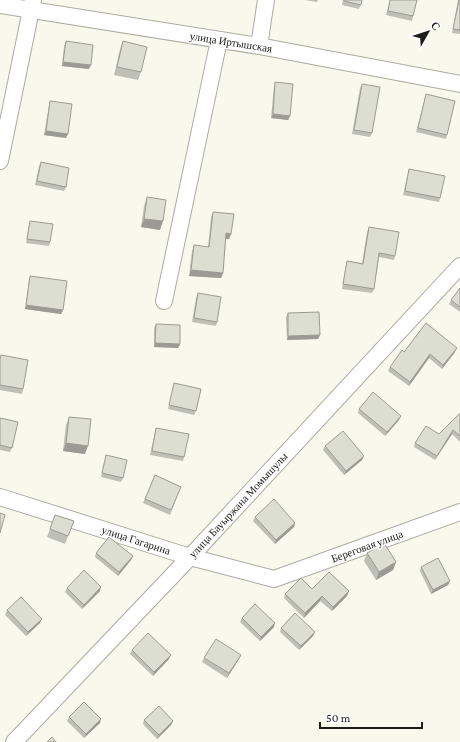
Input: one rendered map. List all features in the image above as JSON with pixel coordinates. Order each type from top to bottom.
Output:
[{"type":"street","points":[[259,46],[266,0]]},
{"type":"street","name":"улица Иртышская","points":[[0,4],[32,5],[460,84]]},
{"type":"street","points":[[0,161],[32,5]]},
{"type":"street","points":[[164,301],[219,40]]},
{"type":"street","name":"улица Бауыржана Момышулы","points":[[14,742],[190,557],[460,266]]},
{"type":"street","name":"улица Гагарина","points":[[0,497],[190,557],[274,579]]},
{"type":"street","name":"Береговая улица","points":[[274,579],[460,512]]},
{"type":"building","points":[[344,0],[362,0],[361,5]]},
{"type":"building","points":[[390,0],[417,0],[413,16],[388,11]]},
{"type":"building","points":[[460,0],[460,30],[453,29]]},
{"type":"building","points":[[66,41],[93,45],[91,65],[63,62]]},
{"type":"building","points":[[123,41],[147,47],[141,72],[117,67]]},
{"type":"building","points":[[275,82],[293,84],[290,116],[273,114]]},
{"type":"building","points":[[362,84],[380,87],[372,133],[354,130]]},
{"type":"building","points":[[426,94],[455,101],[447,135],[418,128]]},
{"type":"building","points":[[50,101],[72,104],[68,134],[46,131]]},
{"type":"building","points":[[41,162],[69,168],[66,187],[37,181]]},
{"type":"building","points":[[409,169],[445,176],[440,198],[405,191]]},
{"type":"building","points":[[147,197],[166,200],[163,221],[144,219]]},
{"type":"building","points":[[213,212],[234,214],[231,234],[226,233],[223,273],[191,270],[194,245],[209,247]]},
{"type":"building","points":[[30,221],[53,224],[50,242],[27,239]]},
{"type":"building","points":[[369,227],[399,232],[395,256],[379,253],[374,289],[343,284],[347,261],[363,264]]},
{"type":"building","points":[[30,276],[67,281],[63,310],[26,305]]},
{"type":"building","points":[[460,288],[460,307],[451,300]]},
{"type":"building","points":[[198,293],[221,297],[217,322],[194,318]]},
{"type":"building","points":[[319,312],[320,335],[288,336],[288,313]]},
{"type":"building","points":[[426,323],[457,348],[443,365],[430,354],[410,382],[390,367],[402,350],[404,352]]},
{"type":"building","points":[[156,324],[180,325],[180,344],[155,343]]},
{"type":"building","points":[[1,355],[28,360],[23,389],[0,385]]},
{"type":"building","points":[[174,383],[201,389],[196,411],[169,405]]},
{"type":"building","points":[[373,392],[401,416],[387,432],[359,409]]},
{"type":"building","points":[[459,414],[460,436],[453,430],[437,456],[415,443],[426,426],[439,434]]},
{"type":"building","points":[[69,417],[91,419],[88,446],[66,443]]},
{"type":"building","points":[[0,418],[18,422],[12,448],[0,445]]},
{"type":"building","points":[[156,428],[189,434],[184,457],[152,451]]},
{"type":"building","points":[[343,431],[364,456],[346,471],[325,446]]},
{"type":"building","points":[[106,455],[127,460],[123,478],[102,473]]},
{"type":"building","points":[[155,475],[181,487],[171,510],[145,499]]},
{"type":"building","points":[[274,499],[295,523],[276,540],[255,517]]},
{"type":"building","points":[[0,513],[5,515],[0,533]]},
{"type":"building","points":[[55,515],[74,521],[68,536],[50,529]]},
{"type":"building","points":[[109,537],[133,556],[119,572],[96,553]]},
{"type":"building","points":[[384,543],[396,562],[379,572],[367,553]]},
{"type":"building","points":[[438,558],[450,581],[433,590],[421,567]]},
{"type":"building","points":[[84,570],[101,587],[84,605],[67,588]]},
{"type":"building","points":[[329,572],[349,591],[333,607],[322,596],[305,613],[285,594],[301,578],[312,589]]},
{"type":"building","points":[[21,597],[42,619],[28,632],[7,610]]},
{"type":"building","points":[[255,604],[275,623],[261,637],[242,618]]},
{"type":"building","points":[[295,613],[315,632],[301,646],[281,628]]},
{"type":"building","points":[[148,633],[171,655],[154,672],[132,650]]},
{"type":"building","points":[[216,639],[241,655],[229,673],[204,658]]},
{"type":"building","points":[[84,702],[101,719],[86,734],[69,717]]},
{"type":"building","points":[[159,706],[173,721],[159,735],[144,720]]},
{"type":"building","points":[[52,737],[56,742],[47,742]]}]
